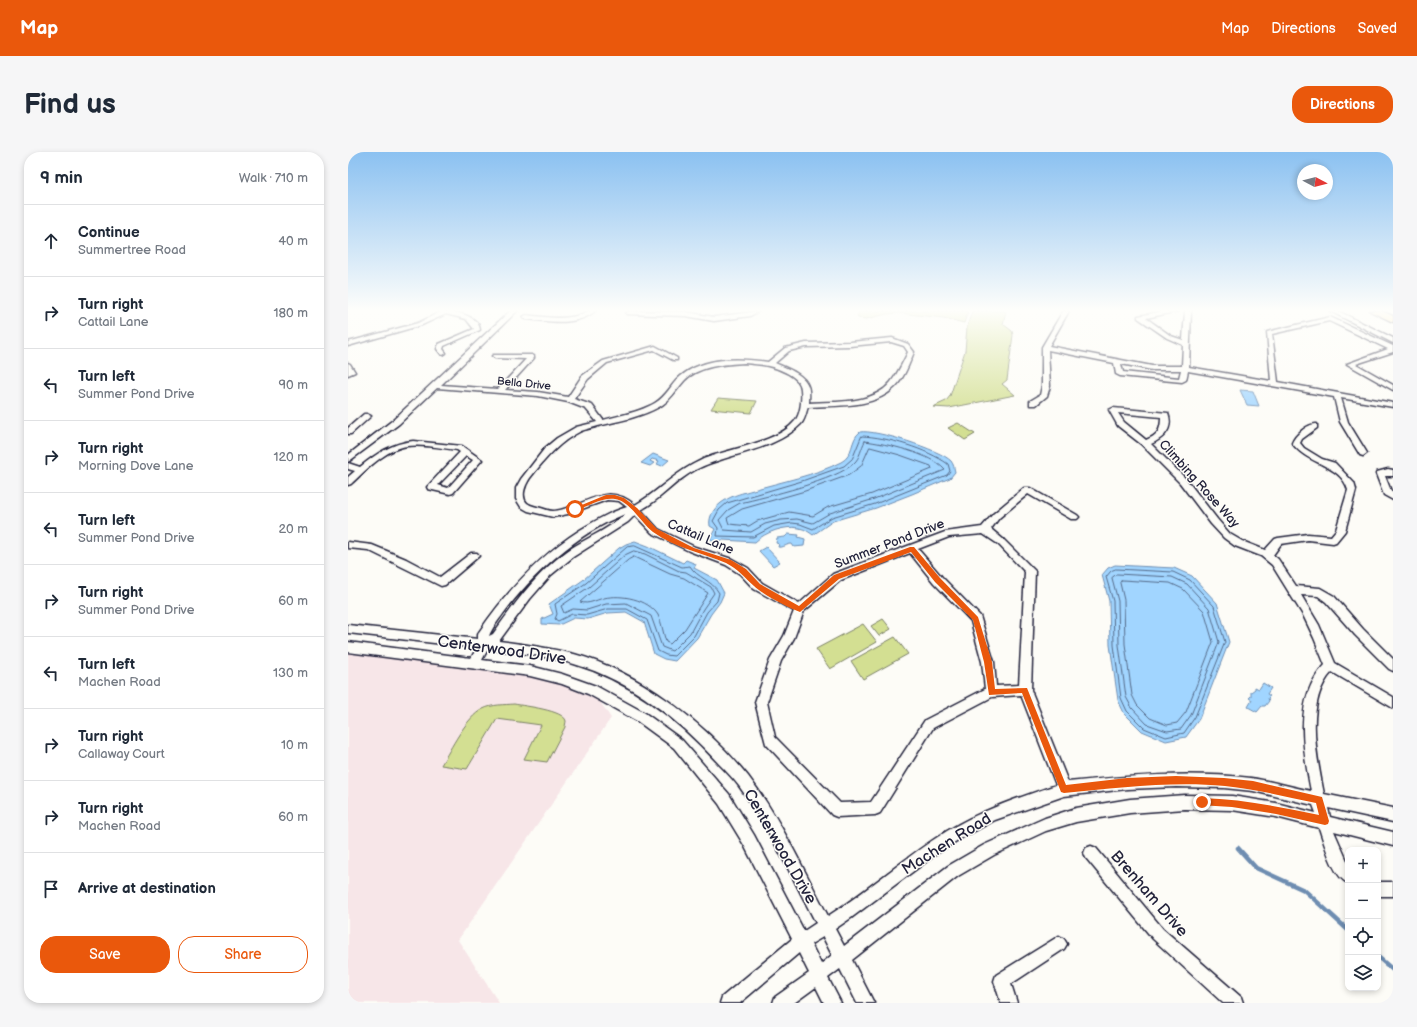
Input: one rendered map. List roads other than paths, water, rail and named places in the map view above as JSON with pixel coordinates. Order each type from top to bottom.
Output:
[{"type":"street","points":[[348,459],[396,422],[473,351]]},
{"type":"street","points":[[570,400],[585,378],[605,362],[645,351]]},
{"type":"street","points":[[659,351],[675,359]]},
{"type":"street","points":[[770,364],[785,351]]},
{"type":"street","points":[[474,663],[485,644],[498,636],[526,596],[547,572],[570,554],[625,520],[635,509],[651,500],[670,483],[691,469],[711,459],[756,446],[783,435],[799,422],[805,405],[875,398],[891,387],[911,352],[910,351]]},
{"type":"street","points":[[1033,404],[1043,396],[1046,386],[1045,351]]},
{"type":"street","points":[[1063,351],[1152,368],[1185,368],[1393,405]]},
{"type":"street","points":[[1117,362],[1120,374],[1182,380],[1185,368],[1186,351]]},
{"type":"street","points":[[1271,351],[1275,384]]},
{"type":"street","points":[[1391,351],[1350,364],[1393,388]]},
{"type":"street","points":[[495,356],[532,357],[500,391]]},
{"type":"street","name":"Cattail Lane","points":[[800,609],[758,586],[744,571],[729,562],[692,549],[655,531],[635,509],[622,499],[615,496],[606,497],[565,512],[553,514],[531,509],[524,505],[520,499],[520,488],[548,450],[569,434],[601,422],[642,412],[657,405],[666,399],[684,378],[701,368],[722,362],[744,361],[770,364],[787,371],[800,380],[805,387],[805,405]]},
{"type":"street","points":[[348,365],[351,372],[348,373]]},
{"type":"street","name":"Bella Drive","points":[[436,386],[445,388],[538,394],[570,400],[589,407],[601,422]]},
{"type":"street","points":[[1337,395],[1344,422],[1363,454]]},
{"type":"street","name":"Climbing Rose Way","points":[[1145,443],[1156,439],[1163,433],[1166,426],[1165,415],[1113,410],[1114,417],[1145,443],[1194,494],[1228,537],[1242,545],[1268,554]]},
{"type":"street","points":[[348,432],[367,416]]},
{"type":"street","points":[[1314,426],[1298,438],[1296,443],[1300,450],[1314,459],[1332,465],[1350,483],[1352,490],[1340,532],[1333,540],[1308,537],[1278,541],[1268,554],[1275,562],[1312,621],[1324,644],[1331,666],[1393,703]]},
{"type":"street","points":[[348,482],[360,470],[390,450],[406,444],[459,448],[478,460],[450,491],[431,487],[465,452]]},
{"type":"street","points":[[348,466],[360,470]]},
{"type":"street","points":[[1393,472],[1380,474],[1387,493],[1393,497]]},
{"type":"street","points":[[1064,789],[1025,690],[1030,571],[1001,542],[985,530],[996,516],[1027,490],[1074,517]]},
{"type":"street","name":"Summer Pond Drive","points":[[985,530],[948,534],[837,577],[800,609],[789,638],[776,660],[761,702],[770,740],[838,810],[875,808],[929,724],[991,692],[1025,690]]},
{"type":"street","points":[[348,545],[368,548],[403,562],[441,582],[474,556]]},
{"type":"street","points":[[912,549],[938,580],[976,619],[988,662],[991,692]]},
{"type":"street","points":[[1293,590],[1320,592],[1330,600],[1393,666]]},
{"type":"street","name":"Centerwood Drive","points":[[348,629],[526,649],[574,659],[640,688],[682,718],[712,747],[743,781],[774,827],[843,956],[866,1003]]},
{"type":"street","name":"Centerwood Drive","points":[[348,647],[530,671],[562,679],[592,690],[641,717],[678,744],[724,799],[749,840],[833,1003]]},
{"type":"street","points":[[1331,666],[1324,672],[1312,698],[1308,736],[1319,800],[1340,865],[1345,872]]},
{"type":"street","name":"Machen Road","points":[[728,1003],[802,941],[846,913],[930,850],[953,835],[992,814],[1064,789],[1127,783],[1176,781],[1224,782],[1253,785],[1393,815]]},
{"type":"street","name":"Machen Road","points":[[781,1003],[953,871],[996,847],[1045,825],[1076,815],[1130,806],[1177,802],[1225,803],[1276,810],[1393,839]]},
{"type":"street","name":"Brenham Drive","points":[[1091,853],[1158,934],[1235,1003]]},
{"type":"street","points":[[1381,888],[1393,889]]},
{"type":"street","points":[[1009,1003],[1002,982],[1059,944]]},
{"type":"water","points":[[1240,390],[1253,391],[1259,406],[1247,405]]},
{"type":"water","points":[[860,432],[893,437],[935,451],[951,461],[955,472],[950,478],[912,494],[876,508],[833,521],[813,535],[801,528],[794,527],[782,528],[770,532],[755,542],[723,540],[717,542],[710,539],[715,529],[710,526],[710,518],[713,511],[721,503],[738,494],[809,474],[841,462],[848,456],[857,435]]},
{"type":"water","points":[[653,454],[669,460],[662,466],[657,464],[659,461],[652,459],[650,461],[654,463],[650,466],[641,463]]},
{"type":"water","points":[[788,534],[799,535],[798,537],[805,539],[804,546],[794,547],[792,544],[778,547],[779,544],[776,543],[777,538],[785,537]]},
{"type":"water","points":[[635,541],[683,563],[686,560],[696,564],[694,568],[717,580],[724,593],[720,602],[697,638],[675,661],[664,659],[654,654],[644,622],[626,612],[608,613],[588,619],[574,618],[559,625],[542,624],[542,619],[553,614],[549,604],[583,580],[619,548]]},
{"type":"water","points":[[766,547],[780,562],[773,566],[759,551]]},
{"type":"water","points":[[1115,565],[1174,568],[1192,576],[1217,603],[1229,642],[1199,719],[1186,737],[1166,741],[1142,731],[1124,713],[1118,700],[1110,645],[1109,601],[1102,575],[1108,568]]},
{"type":"water","points":[[1263,683],[1271,688],[1267,694],[1270,696],[1268,698],[1269,701],[1257,712],[1248,707],[1252,700],[1249,698],[1255,687],[1259,689]]},
{"type":"waterway","points":[[1238,848],[1256,868],[1304,890],[1345,927]]},
{"type":"waterway","points":[[1381,960],[1393,970]]}]
